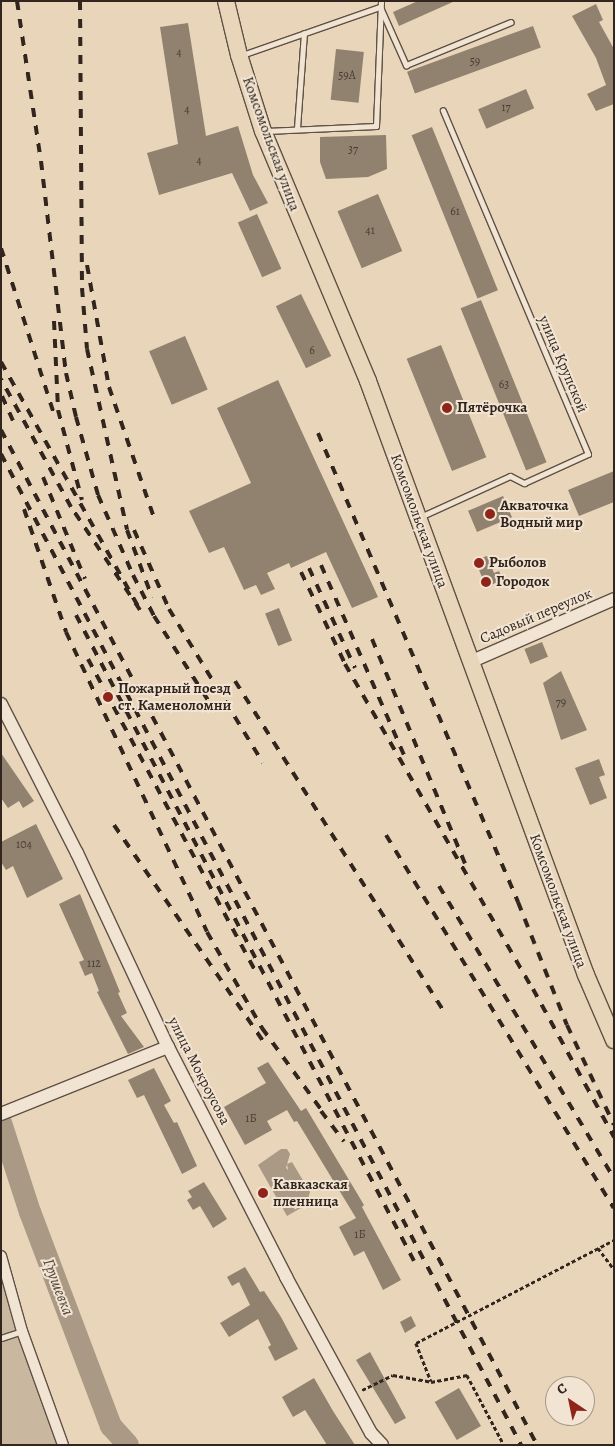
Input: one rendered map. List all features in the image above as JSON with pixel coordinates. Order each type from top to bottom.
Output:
[{"type":"main road","name":"Комсомольская улица","points":[[226,1],[239,56],[263,131],[368,381],[586,975],[614,1040]]},
{"type":"street","name":"Садовый переулок","points":[[470,662],[614,599]]},
{"type":"street","name":"улица Мокроусова","points":[[1,704],[77,853],[168,1047],[286,1277],[353,1394],[371,1433],[382,1445]]},
{"type":"street","points":[[7,1112],[168,1047]]},
{"type":"street","points":[[1,1256],[22,1331],[61,1444]]},
{"type":"lane","points":[[239,56],[381,4]]},
{"type":"lane","points":[[381,4],[406,65],[511,22]]},
{"type":"lane","points":[[263,131],[376,126],[381,4]]},
{"type":"lane","points":[[297,128],[304,33]]},
{"type":"lane","name":"улица Крупской","points":[[418,518],[510,476],[524,483],[588,454],[443,110]]},
{"type":"lane","points":[[1,1338],[22,1331]]},
{"type":"path","points":[[431,1382],[416,1343],[614,1240]]},
{"type":"path","points":[[598,1248],[614,1269]]},
{"type":"path","points":[[353,1394],[393,1375],[431,1382],[467,1375],[504,1445]]},
{"type":"shaded area","points":[[281,1149],[287,1149],[290,1154],[287,1164],[292,1162],[310,1192],[306,1205],[287,1216],[258,1165]]},
{"type":"shaded area","points":[[1,1276],[53,1424],[59,1445],[1,1445]]},
{"type":"building","points":[[418,1],[455,1],[399,26],[393,12]]},
{"type":"building","points":[[596,4],[603,20],[599,22],[614,49],[614,104],[596,111],[587,94],[606,85],[596,58],[572,16]]},
{"type":"building","points":[[188,23],[206,136],[238,126],[253,175],[268,203],[250,211],[232,173],[159,195],[147,153],[178,144],[160,27]]},
{"type":"building","points":[[533,26],[541,48],[415,93],[407,72]]},
{"type":"building","points":[[336,49],[364,52],[359,103],[331,100]]},
{"type":"building","points":[[526,89],[534,108],[486,129],[478,109]]},
{"type":"building","points":[[432,127],[498,290],[478,298],[412,135]]},
{"type":"building","points":[[386,135],[387,169],[368,177],[326,179],[320,162],[320,137]]},
{"type":"building","points":[[378,194],[402,251],[362,268],[337,211]]},
{"type":"building","points":[[257,214],[281,269],[262,277],[238,223]]},
{"type":"building","points":[[301,294],[331,356],[306,368],[276,306]]},
{"type":"building","points":[[481,300],[547,462],[526,470],[461,308]]},
{"type":"building","points":[[185,336],[208,389],[172,405],[149,351]]},
{"type":"building","name":"Пятёрочка","points":[[441,345],[486,457],[452,471],[407,359]]},
{"type":"building","points":[[278,380],[378,597],[352,608],[326,552],[291,568],[289,563],[267,573],[275,589],[261,595],[256,585],[244,590],[224,547],[209,553],[189,511],[251,483],[217,408]]},
{"type":"building","points":[[614,471],[614,502],[579,516],[568,490]]},
{"type":"building","name":"Акваточка Водный мир","points":[[503,496],[512,517],[477,532],[468,511]]},
{"type":"building","points":[[487,556],[494,573],[499,571],[503,580],[486,587],[475,560]]},
{"type":"building","points":[[279,608],[292,640],[278,646],[265,614]]},
{"type":"building","points":[[542,642],[548,657],[530,664],[524,649]]},
{"type":"building","points":[[561,671],[587,730],[561,740],[543,683]]},
{"type":"building","points":[[1,753],[34,801],[23,808],[19,801],[8,808],[1,798]]},
{"type":"building","points":[[599,759],[605,775],[599,777],[607,798],[590,805],[575,768]]},
{"type":"building","points":[[36,824],[63,879],[27,898],[13,866],[6,870],[1,862],[1,842]]},
{"type":"building","points":[[80,894],[120,992],[118,993],[127,1013],[121,1016],[144,1047],[128,1054],[97,992],[99,991],[92,973],[85,976],[79,962],[84,960],[59,904]]},
{"type":"building","points":[[268,1062],[301,1111],[306,1108],[364,1205],[362,1207],[401,1280],[383,1290],[364,1251],[354,1256],[339,1227],[356,1218],[297,1121],[294,1122],[287,1110],[267,1121],[272,1130],[245,1145],[224,1107],[266,1083],[257,1068]]},
{"type":"building","points":[[154,1068],[171,1101],[164,1105],[174,1123],[177,1122],[197,1166],[182,1174],[144,1095],[137,1098],[128,1080]]},
{"type":"building","points":[[204,1182],[227,1219],[213,1228],[200,1206],[193,1210],[187,1200],[192,1197],[188,1191]]},
{"type":"building","points":[[245,1267],[260,1292],[264,1291],[281,1317],[298,1349],[275,1361],[268,1347],[271,1345],[258,1319],[229,1337],[220,1323],[250,1305],[239,1282],[232,1286],[227,1277]]},
{"type":"building","points":[[411,1316],[416,1326],[405,1333],[400,1322]]},
{"type":"building","points":[[370,1352],[406,1418],[395,1424],[356,1360]]},
{"type":"building","points":[[314,1378],[355,1445],[327,1445],[305,1410],[293,1417],[282,1397]]},
{"type":"building","points":[[459,1388],[481,1426],[457,1440],[435,1402]]},
{"type":"waterway","name":"Грушевка","points":[[1,1123],[30,1212],[111,1426],[128,1445]]},
{"type":"railway","points":[[17,1],[41,161],[66,373],[76,417],[98,495],[133,575],[154,616],[215,711]]},
{"type":"railway","points":[[80,1],[82,288],[87,349],[127,530],[152,597]]},
{"type":"railway","points":[[1,248],[54,414]]},
{"type":"railway","points":[[87,265],[109,387],[154,518]]},
{"type":"railway","points":[[54,321],[58,410],[82,500]]},
{"type":"railway","points":[[1,362],[140,610],[71,507],[1,379]]},
{"type":"railway","points":[[2,396],[15,425]]},
{"type":"railway","points":[[1,430],[537,1445]]},
{"type":"railway","points":[[318,433],[518,902],[567,1025],[614,1125]]},
{"type":"railway","points":[[1,454],[521,1445]]},
{"type":"railway","points":[[43,477],[85,579]]},
{"type":"railway","points":[[24,509],[66,632],[207,932],[262,1028],[325,1115]]},
{"type":"railway","points":[[134,530],[169,609],[263,763]]},
{"type":"railway","points":[[321,565],[404,755]]},
{"type":"railway","points":[[309,568],[355,668]]},
{"type":"railway","points":[[301,572],[345,664],[533,989],[614,1137]]},
{"type":"railway","points":[[76,615],[414,1261]]},
{"type":"railway","points":[[372,639],[465,863]]},
{"type":"railway","points":[[88,659],[255,970]]},
{"type":"railway","points":[[235,681],[444,1011]]},
{"type":"railway","points":[[114,825],[265,1044]]},
{"type":"railway","points":[[386,835],[614,1208]]},
{"type":"railway","points":[[439,886],[614,1178]]},
{"type":"railway","points":[[321,1111],[344,1141]]},
{"type":"place","name":"Пятёрочка","points":[[447,408]]},
{"type":"place","name":"Акваточка Водный мир","points":[[490,514]]},
{"type":"place","name":"Рыболов","points":[[479,563]]},
{"type":"place","name":"Городок","points":[[486,582]]},
{"type":"place","name":"Пожарный поезд ст. Каменоломни","points":[[108,697]]},
{"type":"place","name":"Кавказская пленница","points":[[263,1193]]}]
